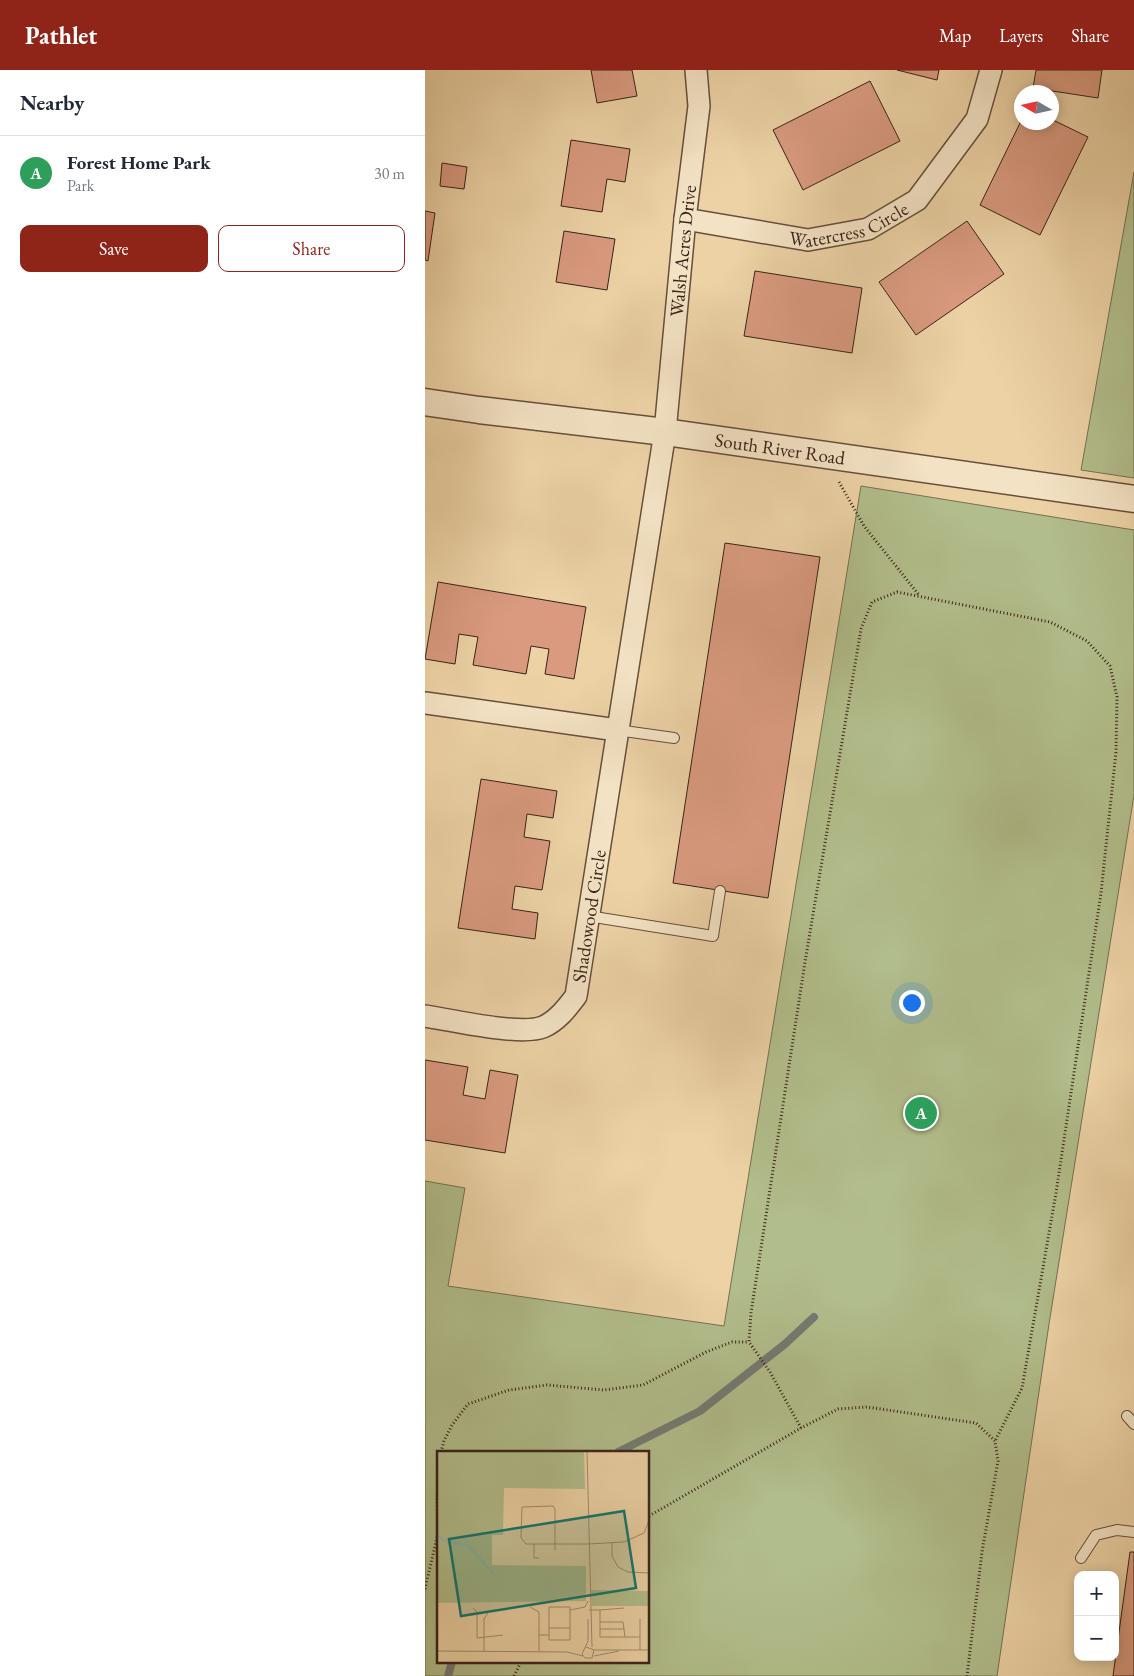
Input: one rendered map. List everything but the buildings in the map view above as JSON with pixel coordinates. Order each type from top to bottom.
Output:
[{"type":"street","name":"Walsh Acres Drive","points":[[665,432],[685,219],[699,106],[696,70]]},
{"type":"street","name":"Watercress Circle","points":[[685,219],[808,240],[868,229],[917,200],[977,119],[991,70]]},
{"type":"street","name":"South River Road","points":[[425,402],[665,432],[1134,499]]},
{"type":"street","name":"Shadowood Circle","points":[[425,1016],[518,1031],[542,1028],[563,1014],[576,996],[665,432]]},
{"type":"street","points":[[425,703],[617,730]]},
{"type":"lane","points":[[617,730],[674,738]]},
{"type":"lane","points":[[588,916],[713,936],[720,891]]},
{"type":"lane","points":[[1127,1416],[1134,1424]]},
{"type":"lane","points":[[1081,1558],[1096,1535],[1117,1530],[1134,1532]]},
{"type":"path","points":[[823,455],[864,526],[919,596]]},
{"type":"path","points":[[801,1428],[770,1372],[749,1342],[751,1313],[801,991],[861,628],[872,602],[897,592],[1050,622],[1087,641],[1110,666],[1117,697],[1116,752],[1101,893],[1056,1193],[1022,1388],[995,1440],[998,1461],[983,1552],[967,1676]]},
{"type":"path","points":[[441,1451],[452,1425],[468,1404],[509,1390],[547,1386],[604,1390],[643,1384],[706,1352],[732,1342],[749,1342]]},
{"type":"path","points":[[650,1515],[837,1409],[867,1407],[976,1423],[995,1440]]},
{"type":"path","points":[[425,1589],[437,1537]]},
{"type":"path","points":[[515,1676],[520,1664]]},
{"type":"green space","points":[[1134,172],[1134,478],[1081,470]]},
{"type":"green space","points":[[861,486],[1134,530],[1134,795],[1049,1324],[997,1676],[425,1676],[425,1181],[465,1188],[448,1286],[724,1326]]},
{"type":"waterway","points":[[620,1451],[700,1411],[785,1344],[814,1317]]},
{"type":"waterway","points":[[448,1676],[451,1664]]},
{"type":"place","name":"Forest Home Park","points":[[921,1113]]}]
